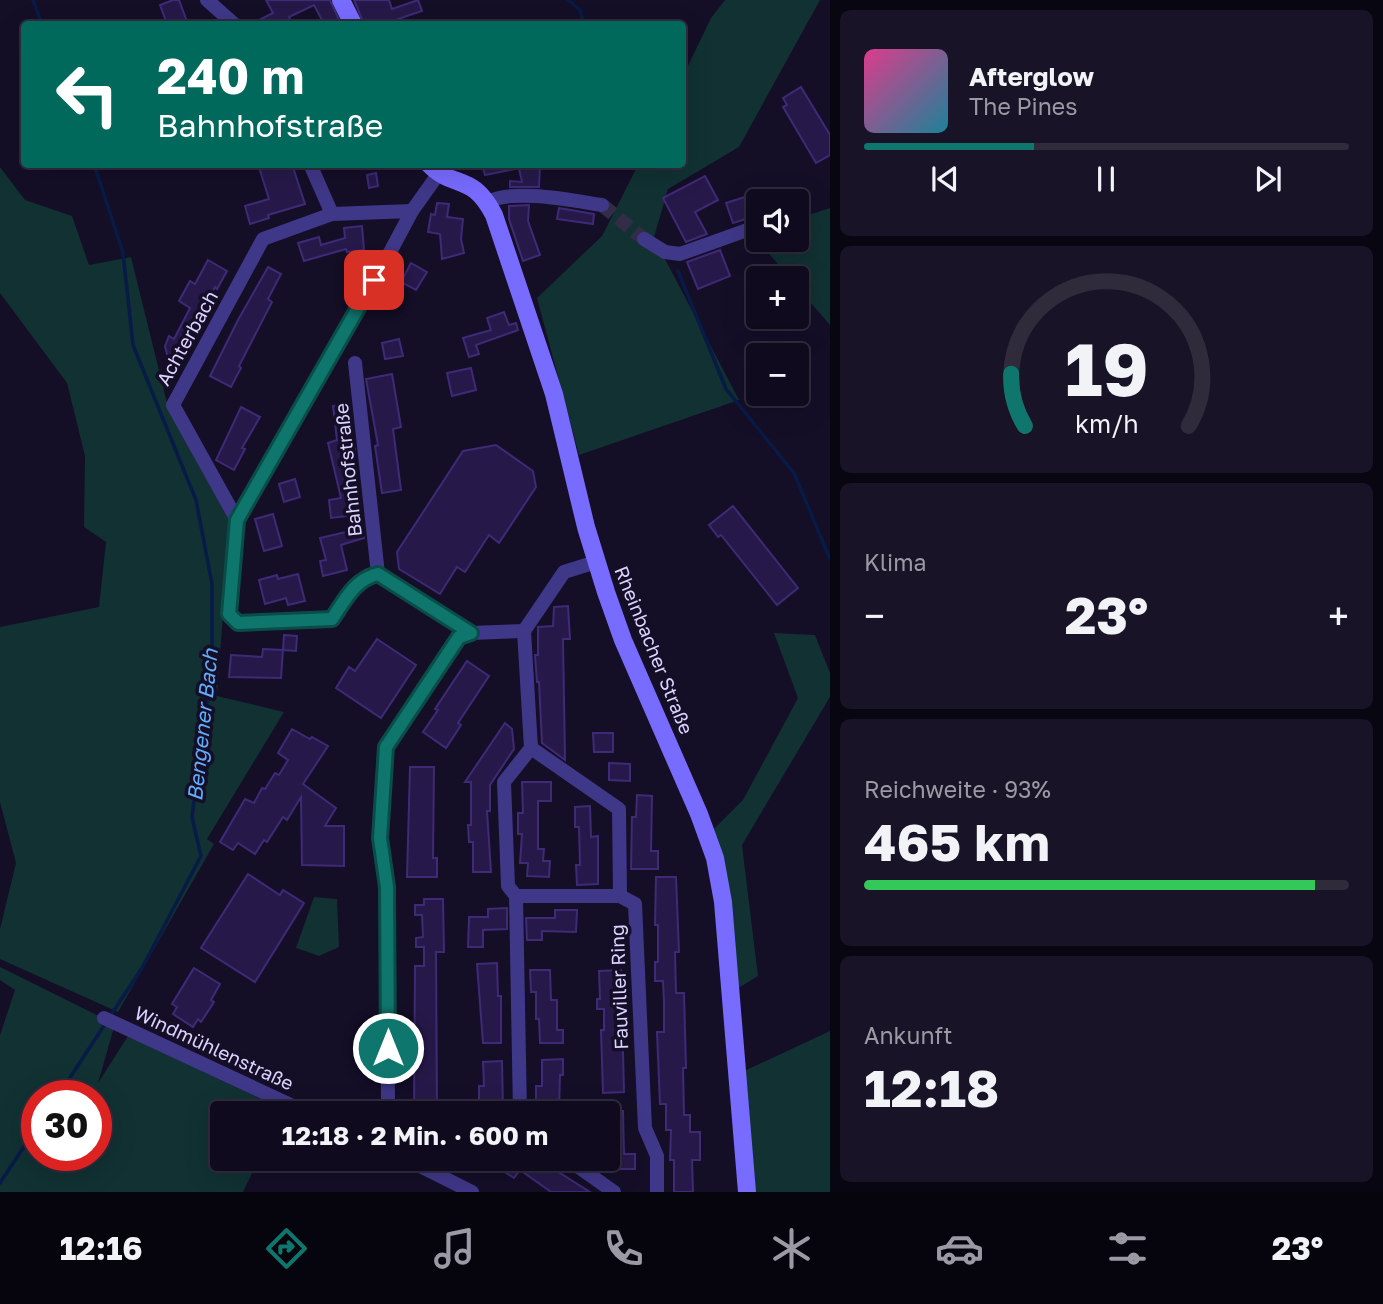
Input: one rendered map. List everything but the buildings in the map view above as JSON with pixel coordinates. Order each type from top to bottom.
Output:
[{"type":"main road","points":[[341,0],[352,21]]},
{"type":"main road","points":[[434,169],[473,187],[488,202]]},
{"type":"main road","name":"Rheinbacher Straße","points":[[488,202],[516,275],[554,394],[596,562],[623,640],[699,814],[715,858],[723,902],[747,1192]]},
{"type":"street","points":[[207,0],[231,21]]},
{"type":"street","points":[[312,168],[332,214],[412,211]]},
{"type":"street","name":"Bahnhofstraße","points":[[355,363],[378,574],[366,577],[354,587],[332,619],[238,623],[229,614],[237,520],[388,256],[434,169]]},
{"type":"street","points":[[488,202],[505,197],[551,198],[602,205]]},
{"type":"street","name":"Achterbach","points":[[237,520],[173,405],[263,239],[332,214]]},
{"type":"street","points":[[645,239],[665,252],[680,254],[746,230]]},
{"type":"street","points":[[520,1101],[516,896],[508,886],[504,782],[531,748],[524,631],[564,572],[596,562]]},
{"type":"street","points":[[378,574],[471,633]]},
{"type":"street","points":[[388,1101],[387,887],[380,838],[386,747],[459,637],[471,633],[524,631]]},
{"type":"street","name":"Fauviller Ring","points":[[531,748],[620,809],[620,896],[635,904],[645,1128],[657,1156],[657,1192]]},
{"type":"street","points":[[516,896],[620,896]]},
{"type":"street","name":"Windmühlenstraße","points":[[104,1018],[282,1101]]},
{"type":"street","points":[[430,1171],[472,1192]]},
{"type":"street","points":[[584,1171],[614,1192]]},
{"type":"green space","points":[[725,0],[820,0],[739,147],[668,189],[652,244],[665,259],[739,400],[579,455],[537,298],[602,236],[636,168],[686,168],[686,70],[711,18]]},
{"type":"green space","points":[[0,167],[25,200],[72,216],[89,265],[131,257],[167,403],[230,517],[217,696],[284,712],[207,839],[214,844],[118,1012],[0,959],[0,929],[16,863],[0,802],[0,627],[99,607],[106,542],[84,527],[85,456],[67,383],[0,293]]},
{"type":"green space","points":[[830,208],[830,325],[809,301],[809,266],[780,266],[768,252],[809,252],[809,215]]},
{"type":"green space","points":[[774,633],[815,635],[830,673],[830,697],[742,845],[758,976],[737,989],[713,830],[743,800],[798,698]]},
{"type":"green space","points":[[314,897],[337,899],[339,947],[319,956],[296,948]]},
{"type":"green space","points":[[0,967],[115,1024],[99,1080],[21,1080],[21,1171],[112,1171],[112,1080],[100,1080],[128,1036],[265,1101],[210,1101],[210,1171],[253,1171],[243,1192],[0,1192],[0,1035],[15,990],[0,980]]},
{"type":"green space","points":[[830,1031],[830,1192],[753,1192],[744,1071]]},
{"type":"waterway","name":"Bengener Bach","points":[[33,0],[41,21]]},
{"type":"waterway","points":[[568,0],[580,10],[583,21]]},
{"type":"waterway","name":"Bengener Bach","points":[[95,168],[123,253],[133,345],[196,500],[212,584],[212,663],[192,817],[201,856],[142,968],[109,1018]]},
{"type":"waterway","points":[[678,271],[726,389],[794,473],[830,559]]},
{"type":"waterway","name":"Bengener Bach","points":[[68,1080],[105,1024]]},
{"type":"waterway","name":"Bengener Bach","points":[[0,1183],[21,1151]]},
{"type":"tunnel","points":[[602,205],[644,239]]},
{"type":"route","points":[[374,280],[237,520],[229,614],[238,623],[332,619],[354,587],[366,577],[378,574],[471,633],[459,637],[386,747],[380,838],[387,887],[388,1048]]}]
